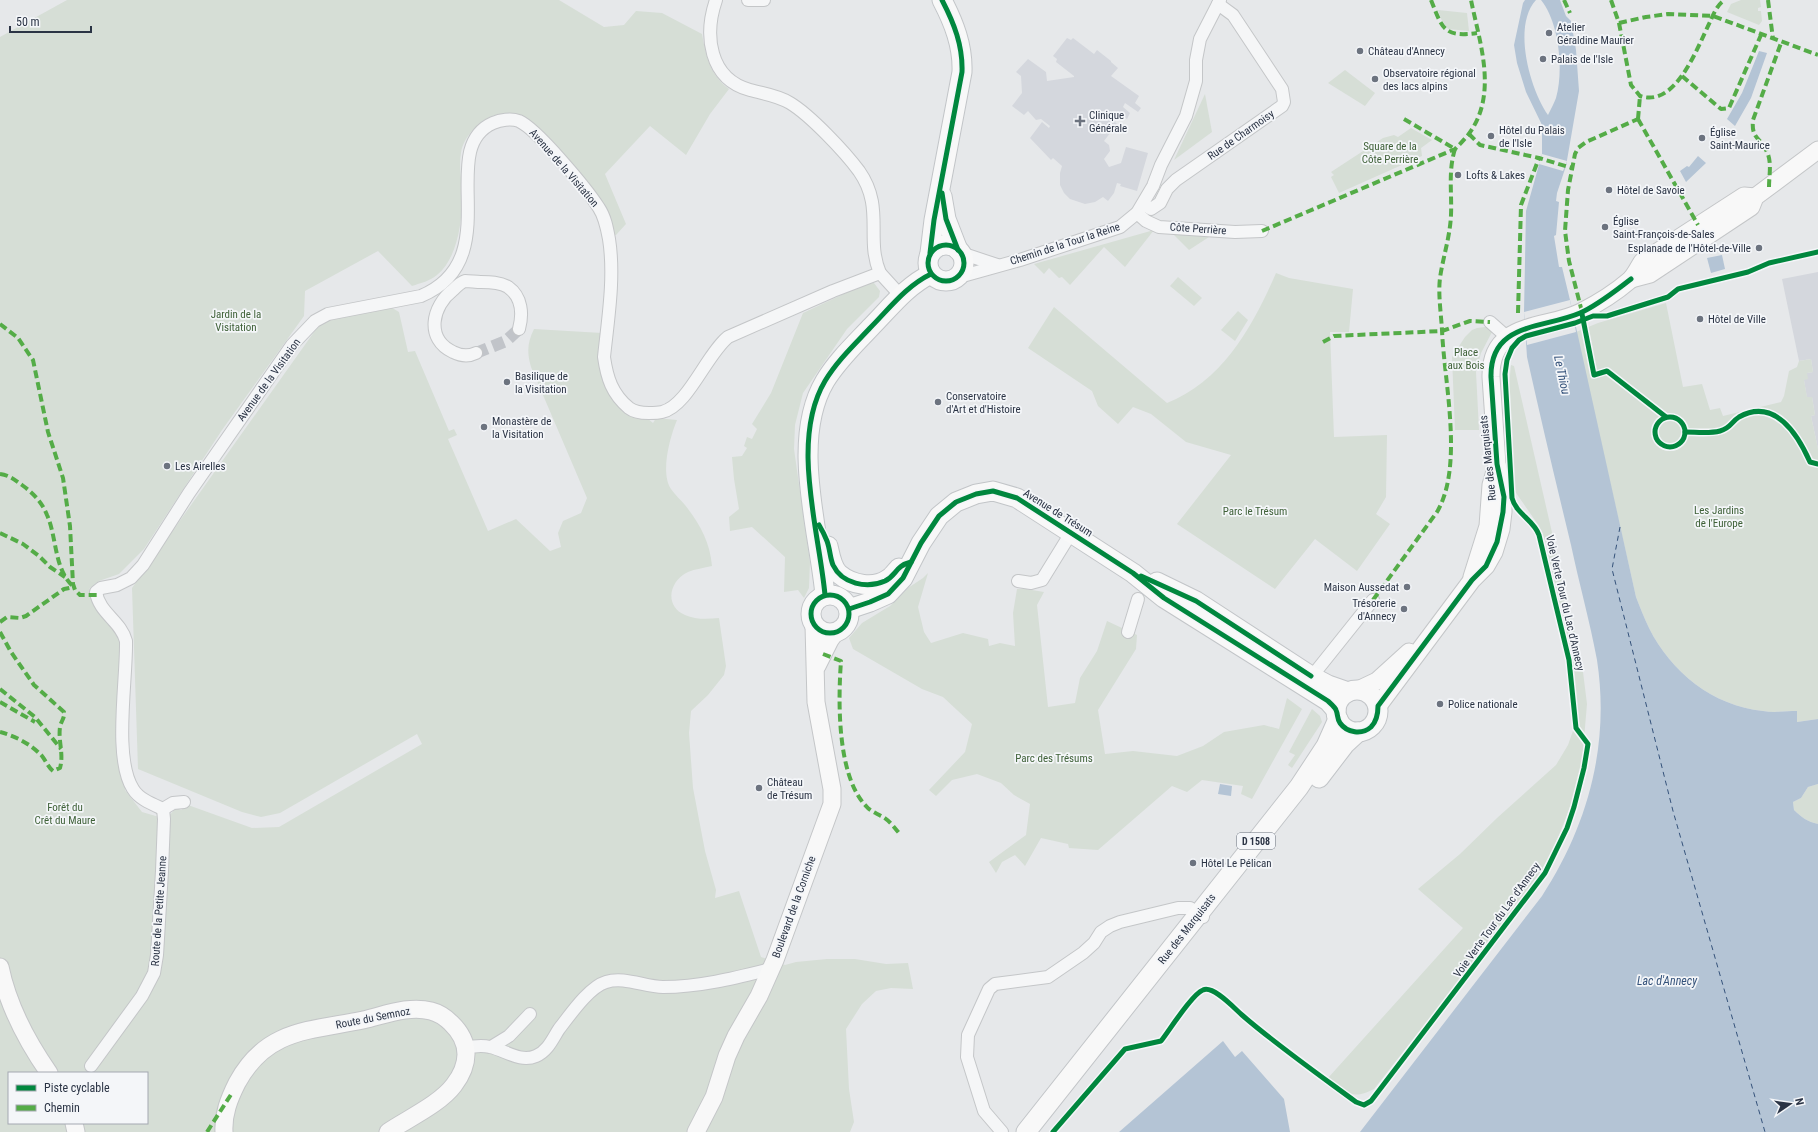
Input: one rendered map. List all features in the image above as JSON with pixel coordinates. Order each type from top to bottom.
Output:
[{"type":"main road","points":[[941,180],[943,205],[964,265],[959,277],[954,280],[941,281],[931,274],[928,267],[934,220],[941,180],[962,65],[961,48],[955,27],[942,0]]},
{"type":"main road","name":"Rue des Marquisats","points":[[1378,706],[1472,580],[1488,526],[1491,485],[1497,464],[1491,367],[1496,349],[1507,337],[1526,328],[1573,316],[1582,312],[1631,279],[1642,262],[1744,196],[1755,197],[1818,150]]},
{"type":"main road","points":[[930,253],[939,246],[944,245],[949,245],[960,252]]},
{"type":"main road","points":[[826,595],[814,516],[808,453],[811,415],[824,382],[841,358],[900,296],[931,274]]},
{"type":"main road","name":"Avenue de Trésum","points":[[849,609],[888,594],[903,578],[939,516],[956,502],[976,494],[992,492],[1017,498],[1134,573],[1164,598],[1328,701],[1337,715]]},
{"type":"main road","points":[[814,516],[828,542],[833,564],[838,574],[850,581],[860,584],[880,584],[889,579],[902,564],[911,562]]},
{"type":"main road","name":"Avenue de Trésum","points":[[1134,573],[1165,585],[1196,600],[1311,676],[1328,685],[1353,691]]},
{"type":"main road","points":[[826,595],[840,597],[849,609],[847,624],[835,633],[823,632],[814,624],[811,618],[811,610],[819,598],[826,595]]},
{"type":"main road","name":"Boulevard de la Corniche","points":[[696,1132],[714,1097],[727,1056],[736,1036],[759,996],[771,969],[832,804],[832,789],[816,702],[814,624]]},
{"type":"main road","name":"Boulevard de la Corniche","points":[[816,670],[830,640],[835,633]]},
{"type":"main road","name":"Rue des Marquisats","points":[[1353,691],[1377,681],[1431,634]]},
{"type":"main road","points":[[1353,691],[1371,695],[1378,706],[1377,717],[1374,723],[1367,729],[1358,732],[1346,728],[1337,715],[1340,700],[1353,691]]},
{"type":"main road","name":"Rue des Marquisats","points":[[1038,1132],[1299,787],[1326,746],[1337,715]]},
{"type":"main road","name":"Rue des Marquisats","points":[[1026,1132],[1343,746],[1358,732]]},
{"type":"main road","points":[[0,967],[9,1001],[16,1019],[37,1057],[48,1072]]},
{"type":"main road","name":"Route du Semnoz","points":[[224,1132],[225,1111],[232,1093],[244,1071],[258,1054],[277,1040],[296,1034],[395,1012],[421,1009],[432,1011],[448,1020],[460,1031],[466,1048],[464,1067],[454,1086],[436,1101],[388,1132]]},
{"type":"street","points":[[716,0],[709,24],[711,47],[715,59],[727,78],[737,85],[750,90],[776,96],[792,104],[821,130],[860,172],[872,199],[875,223],[873,248],[875,261],[880,273],[900,296]]},
{"type":"street","points":[[748,0],[764,0]]},
{"type":"street","name":"Rue de Charmoisy","points":[[1140,209],[1151,209],[1156,207],[1167,189],[1176,180],[1282,106],[1284,102],[1282,89],[1233,16],[1219,2]]},
{"type":"street","name":"Chemin de la Tour la Reine","points":[[959,277],[997,265],[1020,260],[1120,227],[1140,209],[1186,116],[1196,81],[1196,60],[1200,39],[1219,2]]},
{"type":"street","name":"Avenue de la Visitation","points":[[163,809],[150,803],[137,794],[128,780],[123,738],[126,641],[122,630],[105,612],[96,592],[101,588],[117,585],[131,578],[143,565],[189,493],[292,345],[315,321],[328,314],[421,296],[435,290],[446,280],[458,262],[467,240],[469,215],[469,148],[476,136],[492,123],[511,119],[518,120],[527,125],[543,140],[599,208],[607,229],[611,267],[604,357],[609,381],[615,394],[632,410],[645,413],[662,412],[675,405],[700,374],[718,345],[728,337],[833,291],[880,273]]},
{"type":"street","name":"Côte Perrière","points":[[1140,209],[1146,221],[1159,227],[1234,232],[1262,231]]},
{"type":"street","name":"Chemin de la Tour la Reine","points":[[960,252],[997,265]]},
{"type":"street","points":[[476,353],[460,356],[446,349],[440,343],[434,322],[435,313],[444,297],[464,281],[488,282],[502,285],[513,292],[518,299],[522,315],[519,329]]},
{"type":"street","points":[[1490,322],[1507,337]]},
{"type":"street","points":[[1018,581],[1031,583],[1042,580],[1071,533]]},
{"type":"street","points":[[1128,632],[1138,599]]},
{"type":"street","points":[[1283,672],[1299,676],[1311,676],[1373,600]]},
{"type":"street","points":[[163,809],[173,803],[184,802]]},
{"type":"street","name":"Route de la Petite Jeanne","points":[[91,1066],[142,996],[154,973],[158,955],[162,879],[163,809]]},
{"type":"street","points":[[1002,1132],[984,1111],[967,1057],[968,1035],[989,989],[995,984],[1048,977],[1083,953],[1094,943],[1101,932],[1115,924],[1178,908],[1190,908],[1202,916]]},
{"type":"street","points":[[466,1048],[482,1046],[491,1047],[522,1058],[536,1056],[550,1044],[559,1029],[589,993],[607,981],[618,980],[663,987],[719,983],[771,969]]},
{"type":"street","points":[[491,1047],[509,1036],[530,1014]]},
{"type":"shaded area","name":"Clinique Générale","points":[[1067,38],[1071,40],[1073,38],[1094,54],[1097,50],[1111,61],[1118,68],[1111,76],[1139,96],[1135,103],[1141,108],[1138,112],[1125,103],[1123,107],[1130,113],[1127,119],[1120,114],[1115,122],[1117,124],[1104,141],[1109,145],[1110,151],[1104,159],[1109,167],[1121,163],[1126,147],[1148,153],[1137,191],[1120,186],[1121,184],[1117,183],[1114,193],[1108,201],[1103,197],[1095,202],[1085,204],[1070,199],[1064,193],[1060,185],[1060,173],[1062,166],[1053,158],[1051,160],[1030,138],[1042,122],[1049,128],[1050,126],[1041,119],[1036,120],[1028,111],[1024,115],[1012,106],[1022,93],[1021,76],[1016,72],[1028,59],[1046,72],[1047,81],[1074,77],[1056,62],[1057,59],[1053,56]]},
{"type":"shaded area","points":[[1818,272],[1818,449],[1811,416],[1815,415],[1812,397],[1807,398],[1804,380],[1807,373],[1813,372],[1811,359],[1799,361],[1782,279]]},
{"type":"green space","points":[[67,0],[559,0],[604,27],[624,25],[636,11],[662,13],[702,34],[707,57],[713,71],[717,78],[729,89],[710,114],[686,155],[650,126],[605,174],[626,224],[616,235],[611,234],[597,200],[510,114],[500,114],[489,117],[473,130],[462,147],[460,171],[462,211],[455,247],[444,267],[431,279],[412,286],[378,251],[305,291],[304,316],[222,430],[144,549],[119,574],[99,581],[89,589],[123,645],[125,790],[142,812],[166,819],[176,808],[181,810],[188,805],[252,828],[279,827],[422,744],[417,734],[280,813],[261,817],[242,812],[138,769],[132,588],[319,325],[331,318],[389,306],[399,312],[408,352],[415,351],[449,431],[454,429],[457,435],[448,439],[488,531],[516,519],[550,551],[561,547],[558,533],[563,521],[581,513],[587,498],[531,367],[528,353],[529,343],[534,329],[602,333],[604,383],[653,423],[656,418],[677,420],[669,445],[666,474],[671,489],[700,526],[707,541],[711,557],[712,566],[688,572],[677,581],[673,587],[672,600],[678,611],[689,617],[706,619],[719,618],[726,666],[724,675],[708,695],[691,711],[689,733],[693,788],[705,851],[716,890],[715,898],[739,891],[761,957],[785,965],[796,962],[827,959],[855,959],[886,964],[908,963],[913,989],[891,988],[876,991],[862,1004],[846,1029],[849,1089],[854,1122],[850,1132],[0,1132],[0,37]]},
{"type":"green space","points":[[1741,0],[1760,0],[1761,7],[1758,8],[1758,11],[1761,11],[1762,21],[1759,25],[1727,12],[1731,4]]},
{"type":"green space","points":[[1438,10],[1467,13],[1469,31],[1448,29],[1441,19]]},
{"type":"green space","points":[[1345,70],[1375,93],[1365,106],[1328,83]]},
{"type":"green space","points":[[1205,94],[1212,132],[1174,160]]},
{"type":"green space","name":"Square de la Côte Perrière","points":[[1411,128],[1432,140],[1421,148],[1422,156],[1339,193],[1331,177],[1334,175],[1331,172],[1383,138],[1394,135],[1398,137]]},
{"type":"green space","points":[[1154,230],[1125,267],[1104,247],[1070,285],[1062,277],[1059,278],[1049,268],[1044,274],[1034,264]]},
{"type":"green space","points":[[1172,233],[1209,237],[1189,250]]},
{"type":"green space","name":"Parc le Trésum","points":[[1276,273],[1289,278],[1353,289],[1349,332],[1330,332],[1334,437],[1387,435],[1386,497],[1376,514],[1390,524],[1357,571],[1315,539],[1275,589],[1177,524],[1231,455],[1186,442],[1151,414],[1133,407],[1118,424],[1098,406],[1092,391],[1028,348],[1054,307],[1167,403],[1187,393],[1204,381],[1234,350],[1257,313]]},
{"type":"green space","points":[[1178,277],[1202,298],[1194,306],[1170,286]]},
{"type":"green space","points":[[874,283],[880,291],[879,297],[847,329],[803,393],[795,425],[794,449],[810,562],[809,588],[804,598],[798,590],[784,592],[785,557],[752,527],[730,531],[729,517],[739,509],[732,457],[742,456],[747,448],[744,446],[747,437],[752,439],[757,429],[752,424],[771,393],[803,313],[865,284]]},
{"type":"green space","name":"Les Jardins de l'Europe","points":[[1666,303],[1683,387],[1702,384],[1710,410],[1720,408],[1723,416],[1781,402],[1784,396],[1789,371],[1797,367],[1799,361],[1811,359],[1813,372],[1807,373],[1808,379],[1804,380],[1807,397],[1812,397],[1815,415],[1811,416],[1818,449],[1818,719],[1797,722],[1797,711],[1771,712],[1745,708],[1727,702],[1696,684],[1669,659],[1658,644],[1647,624],[1636,597],[1576,332],[1598,323]]},
{"type":"green space","points":[[1238,311],[1248,320],[1235,341],[1221,330]]},
{"type":"green space","name":"Place aux Bois","points":[[1485,327],[1489,328],[1492,332],[1481,353],[1476,372],[1479,430],[1455,430],[1452,357],[1465,337],[1472,330]]},
{"type":"green space","points":[[1511,365],[1514,366],[1582,664],[1587,704],[1582,762],[1574,797],[1554,848],[1528,893],[1374,1089],[1366,1093],[1354,1094],[1345,1091],[1328,1078],[1463,928],[1418,889],[1460,854],[1497,818],[1556,765],[1568,745],[1574,728],[1576,695],[1573,671],[1546,543],[1539,526],[1514,490],[1509,386]]},
{"type":"green space","name":"Parc des Trésums","points":[[928,573],[918,607],[924,632],[931,643],[963,633],[988,639],[989,646],[1000,643],[1015,646],[1013,613],[1017,589],[1044,592],[1037,605],[1048,707],[1075,703],[1080,678],[1097,651],[1107,621],[1137,635],[1136,649],[1098,710],[1105,754],[1133,751],[1177,756],[1203,746],[1224,732],[1264,725],[1279,729],[1287,698],[1302,709],[1252,799],[1241,794],[1243,786],[1202,780],[1187,792],[1172,786],[1098,850],[1069,848],[1068,844],[1041,838],[1025,866],[1015,855],[1002,862],[996,873],[989,862],[1026,835],[1030,804],[1014,795],[1001,783],[977,774],[952,780],[936,796],[929,790],[965,752],[972,724],[943,697],[922,689],[853,649],[849,638],[862,623],[890,606],[908,588]]},
{"type":"green space","points":[[1312,709],[1320,716],[1322,722],[1292,768],[1288,765],[1295,755],[1289,752]]},
{"type":"green space","points":[[1818,784],[1818,824],[1808,821],[1797,813],[1794,810],[1793,802],[1801,798],[1808,787]]},
{"type":"water","name":"Lac d'Annecy","points":[[1525,0],[1536,0],[1529,11],[1525,25],[1526,58],[1535,90],[1548,115],[1556,98],[1560,74],[1560,60],[1556,33],[1547,9],[1541,0],[1560,0],[1566,16],[1571,21],[1576,50],[1579,91],[1566,166],[1557,193],[1556,201],[1559,202],[1556,235],[1554,236],[1559,267],[1562,267],[1570,300],[1636,597],[1642,612],[1658,644],[1669,659],[1696,684],[1711,694],[1727,702],[1745,708],[1771,712],[1797,711],[1797,722],[1818,719],[1818,784],[1808,787],[1801,798],[1793,802],[1794,810],[1797,813],[1808,821],[1818,824],[1818,1132],[1360,1132],[1542,896],[1572,841],[1583,813],[1592,783],[1597,753],[1600,723],[1600,692],[1597,660],[1527,357],[1524,312],[1526,211],[1542,154],[1542,125],[1526,92],[1517,63],[1514,45],[1523,3]]},
{"type":"water","points":[[1759,51],[1767,53],[1751,98],[1735,126],[1727,119],[1742,93]]},
{"type":"water","points":[[1698,156],[1706,163],[1686,182],[1680,171],[1687,166],[1689,167]]},
{"type":"water","points":[[1722,255],[1725,269],[1711,273],[1707,258]]},
{"type":"water","points":[[1220,784],[1232,786],[1231,796],[1218,794]]},
{"type":"water","points":[[1223,1041],[1235,1057],[1242,1051],[1284,1099],[1290,1132],[1119,1132]]},
{"type":"pier","points":[[1542,154],[1567,161],[1563,171],[1539,164]]},
{"type":"pier","points":[[1570,300],[1576,332],[1527,345],[1524,312]]},
{"type":"ferry route","points":[[1620,527],[1612,569],[1673,811],[1765,1132]]},
{"type":"tunnel","points":[[476,353],[506,341],[519,329]]},
{"type":"marked path","points":[[1431,0],[1438,18],[1446,29],[1457,34],[1477,33]]},
{"type":"marked path","points":[[1262,231],[1455,149],[1463,141],[1474,126],[1481,111],[1485,80],[1484,63],[1471,0]]},
{"type":"marked path","points":[[1564,0],[1570,13]]},
{"type":"marked path","points":[[1611,0],[1619,23],[1631,85],[1640,96],[1653,97],[1664,93],[1675,85],[1684,73],[1692,60],[1716,10],[1725,0]]},
{"type":"marked path","points":[[1768,0],[1773,39]]},
{"type":"marked path","points":[[1619,23],[1668,14],[1713,16],[1818,55]]},
{"type":"marked path","points":[[1682,76],[1721,109],[1729,108],[1761,35]]},
{"type":"marked path","points":[[1769,187],[1769,156],[1765,147],[1755,135],[1753,120],[1781,43]]},
{"type":"marked path","points":[[1638,119],[1640,96]]},
{"type":"marked path","points":[[1404,119],[1455,149]]},
{"type":"marked path","points":[[1638,119],[1698,225]]},
{"type":"marked path","points":[[1582,312],[1569,261],[1565,231],[1568,190],[1575,154],[1578,148],[1586,142],[1638,119]]},
{"type":"marked path","points":[[1469,134],[1480,145],[1539,158],[1572,168]]},
{"type":"marked path","points":[[1373,600],[1437,512],[1445,493],[1451,448],[1439,290],[1450,223],[1451,174],[1455,149]]},
{"type":"marked path","points":[[1518,313],[1521,205],[1539,158]]},
{"type":"marked path","points":[[1323,342],[1334,336],[1442,331],[1470,321],[1490,322]]},
{"type":"marked path","points":[[0,324],[18,338],[33,360],[48,432],[63,478],[70,526],[73,584],[75,590],[80,595],[97,595]]},
{"type":"marked path","points":[[0,474],[9,477],[22,485],[43,506],[50,524],[59,563],[63,572],[74,587]]},
{"type":"marked path","points":[[0,533],[23,544],[39,556],[50,567],[65,577]]},
{"type":"marked path","points":[[0,622],[7,617],[20,618],[26,616],[64,589],[74,587]]},
{"type":"marked path","points":[[0,632],[11,652],[34,685],[64,712],[60,725],[60,768],[53,771],[42,756],[28,744],[0,732]]},
{"type":"marked path","points":[[823,654],[841,661],[840,717],[842,737],[849,776],[856,793],[871,811],[886,819],[899,833]]},
{"type":"marked path","points":[[0,689],[35,717],[61,749]]},
{"type":"marked path","points":[[0,702],[35,722]]},
{"type":"marked path","points":[[207,1132],[232,1093]]},
{"type":"cycle path","points":[[930,253],[934,220],[962,72],[961,53],[957,35],[942,0]]},
{"type":"cycle path","points":[[942,193],[946,219],[958,250]]},
{"type":"cycle path","points":[[950,245],[959,250],[963,256],[964,263],[963,270],[959,276],[950,281],[942,281],[933,276],[929,270],[928,259],[933,250],[939,246],[950,245]]},
{"type":"cycle path","name":"Voie Verte Tour du Lac d'Annecy","points":[[1053,1132],[1125,1049],[1161,1041],[1193,998],[1198,993],[1207,989],[1218,994],[1298,1060],[1356,1102],[1364,1105],[1371,1101],[1545,873],[1567,828],[1584,768],[1588,744],[1576,728],[1569,660],[1539,535],[1533,525],[1514,504],[1512,498],[1505,374],[1507,360],[1512,348],[1519,340],[1526,336],[1575,323],[1593,316],[1607,316],[1668,297],[1678,289],[1748,272],[1769,263],[1818,252]]},
{"type":"cycle path","points":[[825,595],[813,514],[808,458],[809,430],[815,404],[825,381],[846,353],[906,291],[931,274]]},
{"type":"cycle path","points":[[849,609],[888,594],[903,578],[921,543],[939,516],[956,502],[976,494],[993,491],[1017,498],[1133,573],[1164,598],[1328,701],[1334,706],[1340,723],[1347,729],[1355,732],[1367,730],[1376,720],[1378,706],[1472,580],[1486,566],[1497,542],[1503,512],[1504,497],[1497,464],[1491,377],[1493,359],[1499,346],[1509,337],[1521,330],[1566,318],[1587,310],[1631,279]]},
{"type":"cycle path","points":[[1582,314],[1594,375],[1607,371],[1666,417]]},
{"type":"cycle path","points":[[1685,432],[1707,433],[1720,431],[1729,427],[1739,417],[1752,412],[1764,412],[1774,415],[1784,422],[1799,441],[1810,462],[1818,464]]},
{"type":"cycle path","points":[[1670,417],[1681,421],[1685,432],[1681,443],[1670,447],[1659,443],[1655,432],[1659,421],[1670,417]]},
{"type":"cycle path","points":[[819,525],[827,541],[833,565],[842,577],[849,581],[871,585],[885,581],[889,579],[899,568],[911,562]]},
{"type":"cycle path","points":[[1141,576],[1196,601],[1311,676]]},
{"type":"cycle path","points":[[826,595],[834,595],[844,600],[848,607],[849,614],[848,621],[844,628],[834,633],[826,633],[816,628],[814,625],[811,618],[811,610],[816,600],[819,598],[826,595]]},
{"type":"place","name":"Atelier Géraldine Maurier","points":[[1549,33]]},
{"type":"place","name":"Château d'Annecy","points":[[1360,51]]},
{"type":"place","name":"Palais de l'Isle","points":[[1543,59]]},
{"type":"place","name":"Observatoire régional des lacs alpins","points":[[1375,79]]},
{"type":"place","name":"Clinique Générale","points":[[1080,121]]},
{"type":"place","name":"Hôtel du Palais de l'Isle","points":[[1491,136]]},
{"type":"place","name":"Église Saint-Maurice","points":[[1702,138]]},
{"type":"place","name":"Lofts & Lakes","points":[[1458,175]]},
{"type":"place","name":"Hôtel de Savoie","points":[[1609,190]]},
{"type":"place","name":"Église Saint-François-de-Sales","points":[[1605,227]]},
{"type":"place","name":"Esplanade de l'Hôtel-de-Ville","points":[[1759,248]]},
{"type":"place","name":"Hôtel de Ville","points":[[1700,319]]},
{"type":"place","name":"Basilique de la Visitation","points":[[507,382]]},
{"type":"place","name":"Conservatoire d'Art et d'Histoire","points":[[938,402]]},
{"type":"place","name":"Monastère de la Visitation","points":[[484,427]]},
{"type":"place","name":"Les Airelles","points":[[167,466]]},
{"type":"place","name":"Maison Aussedat","points":[[1407,587]]},
{"type":"place","name":"Trésorerie d'Annecy","points":[[1404,609]]},
{"type":"place","name":"Police nationale","points":[[1440,704]]},
{"type":"place","name":"Château de Trésum","points":[[759,788]]},
{"type":"place","name":"Hôtel Le Pélican","points":[[1193,863]]},
{"type":"park label","name":"Jardin de la Visitation","points":[[236,320]]},
{"type":"park label","name":"Forêt du Crêt du Maure","points":[[65,813]]},
{"type":"water label","name":"Le Thiou","points":[[1562,375]]}]
